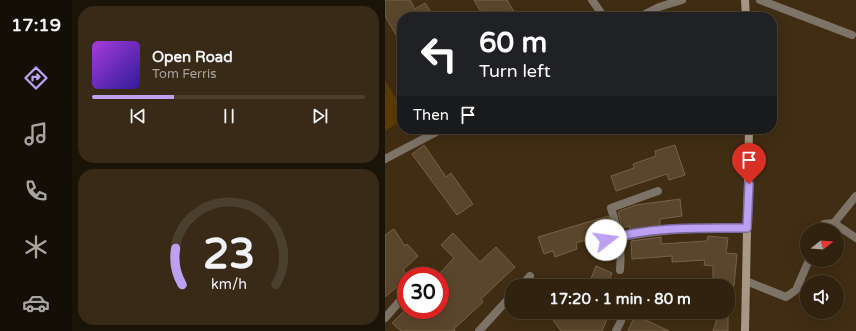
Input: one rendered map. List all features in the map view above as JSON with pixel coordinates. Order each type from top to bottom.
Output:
[{"type":"street","points":[[592,0],[600,12]]},
{"type":"street","points":[[649,12],[659,7],[682,0]]},
{"type":"street","points":[[745,0],[746,12]]},
{"type":"street","points":[[760,0],[852,34]]},
{"type":"street","points":[[385,159],[432,134]]},
{"type":"street","points":[[745,331],[749,134]]},
{"type":"street","points":[[620,270],[620,236],[611,208],[658,191]]},
{"type":"street","points":[[834,223],[856,196]]},
{"type":"street","points":[[592,245],[620,236],[658,231],[747,228]]},
{"type":"street","points":[[844,230],[856,238]]},
{"type":"street","points":[[746,281],[786,297],[796,290],[806,267]]},
{"type":"street","points":[[527,279],[530,276]]},
{"type":"street","points":[[479,331],[505,303]]},
{"type":"street","points":[[385,318],[397,304]]},
{"type":"street","points":[[616,331],[621,321]]},
{"type":"shaded area","points":[[385,80],[397,100],[397,123],[385,131]]},
{"type":"building","points":[[385,0],[410,0],[415,9],[425,3],[431,12],[397,12],[397,36],[385,16]]},
{"type":"building","points":[[474,0],[507,0],[514,12],[481,12]]},
{"type":"building","points":[[424,145],[446,177],[451,173],[473,204],[457,215],[412,154]]},
{"type":"building","points":[[675,145],[685,175],[669,180],[667,174],[616,191],[611,176],[634,168],[633,164],[656,156],[655,151]]},
{"type":"building","points":[[680,199],[682,216],[660,219],[660,226],[630,230],[630,226],[622,228],[618,212],[622,210],[636,205]]},
{"type":"building","points":[[608,216],[612,232],[576,243],[577,249],[555,257],[553,251],[544,254],[538,237]]},
{"type":"building","points":[[394,229],[405,246],[407,244],[418,256],[406,267],[397,267],[397,287],[385,297],[385,235]]},
{"type":"building","points":[[453,233],[480,262],[496,247],[515,267],[481,299],[483,302],[454,329],[455,331],[401,331],[392,323],[397,318],[449,319],[449,267],[446,267],[454,258],[441,245]]},
{"type":"building","points":[[708,236],[728,238],[726,253],[737,254],[735,279],[713,279],[713,266],[704,265],[705,260],[672,262],[672,256],[632,259],[631,241],[661,237],[661,244],[707,241]]},
{"type":"building","points":[[596,266],[612,273],[610,279],[591,279]]},
{"type":"building","points":[[607,319],[602,331],[561,331],[553,320]]},
{"type":"building","points":[[633,319],[644,319],[669,331],[628,331]]},
{"type":"building","points":[[717,319],[728,319],[728,331],[713,331]]},
{"type":"route","points":[[606,240],[620,236],[658,231],[706,228],[747,228],[749,184]]}]
